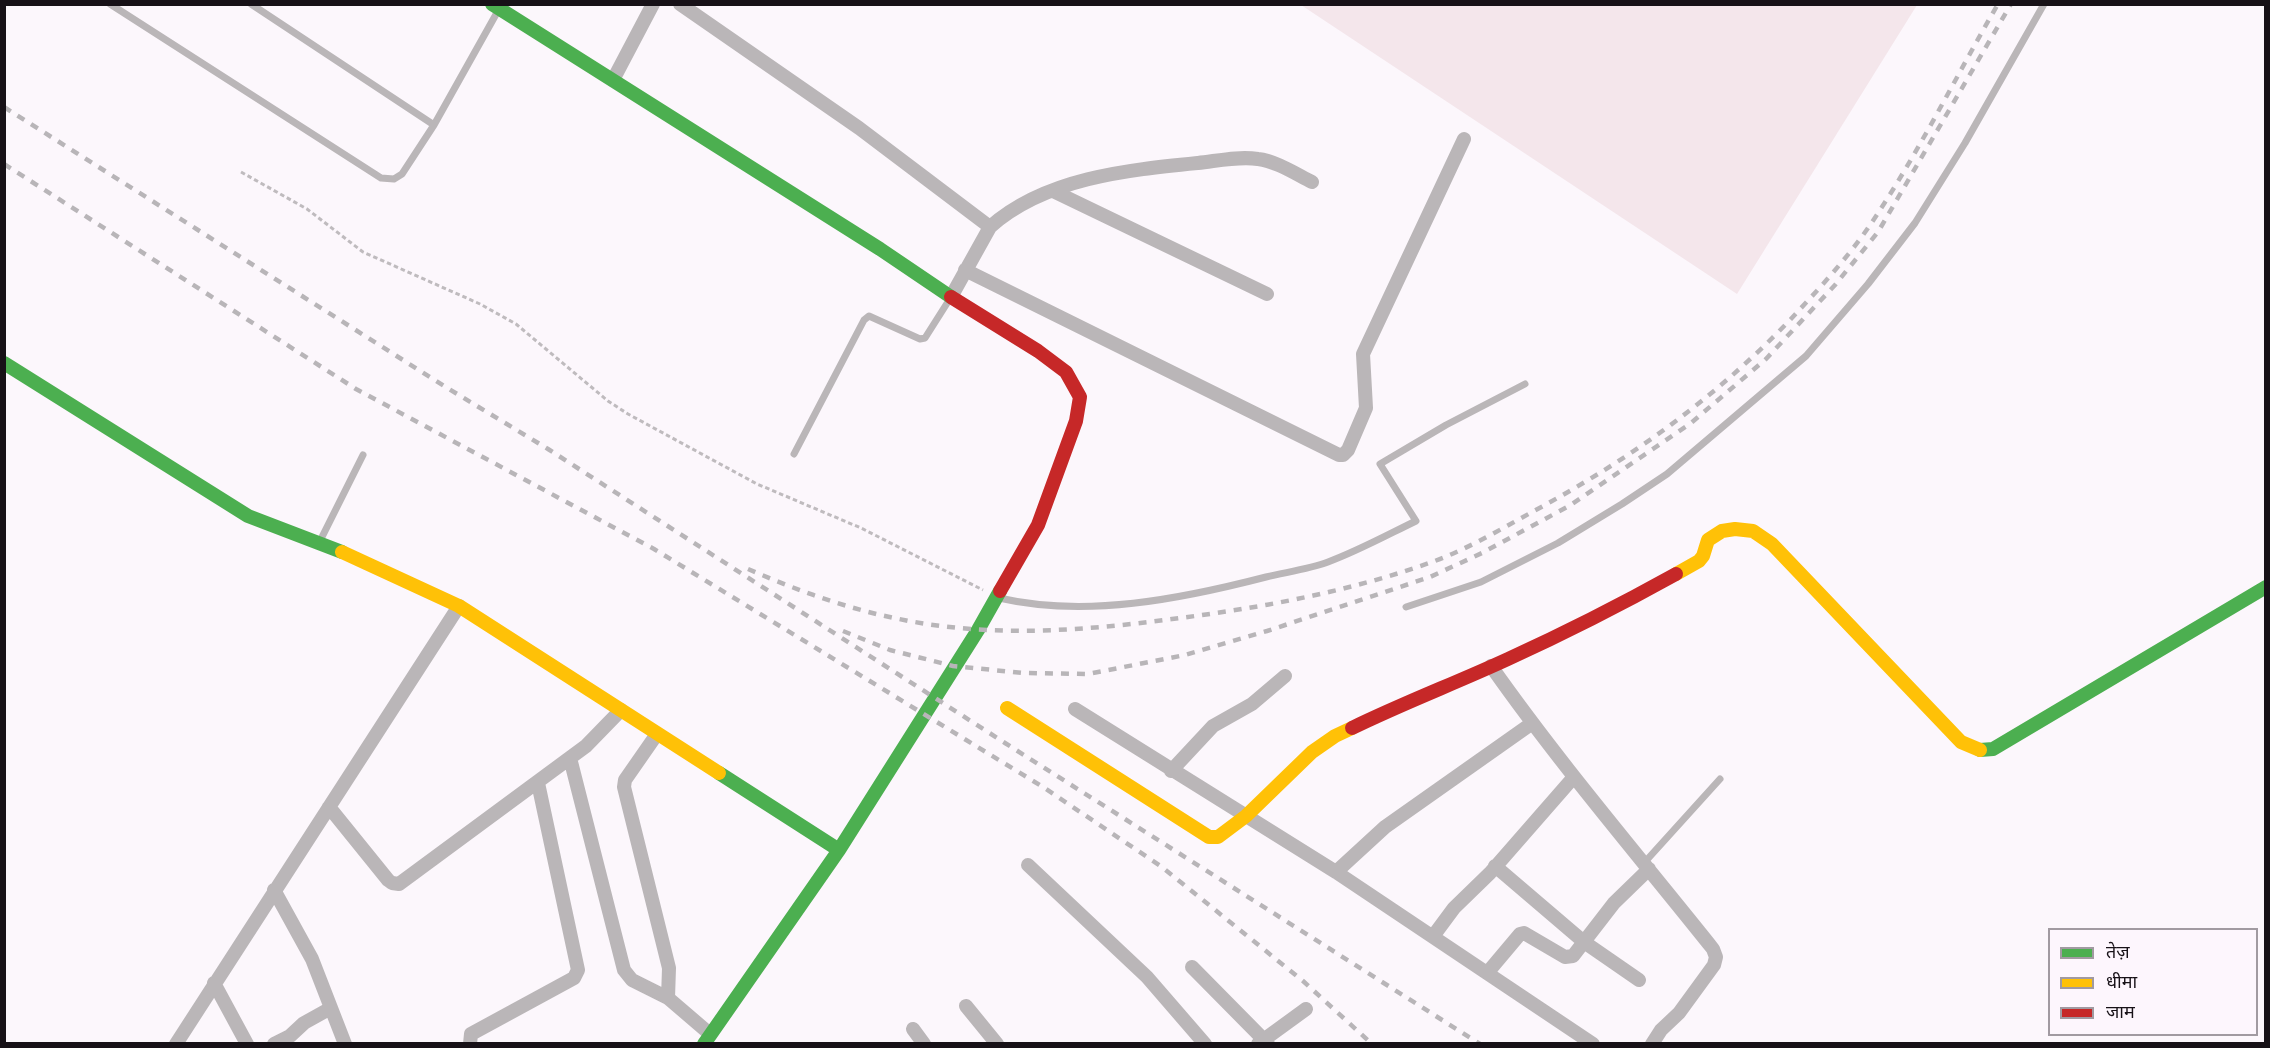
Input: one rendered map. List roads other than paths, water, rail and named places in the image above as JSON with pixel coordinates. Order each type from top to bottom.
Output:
[{"type":"street","points":[[613,80],[653,4]]},
{"type":"street","points":[[680,4],[859,128],[990,227]]},
{"type":"street","points":[[498,6],[1038,351],[1066,372],[1080,397],[1076,421],[1038,525],[978,630],[839,850],[707,1039],[668,998],[632,980],[624,970],[570,758]]},
{"type":"street","points":[[964,270],[1343,455],[1348,450],[1366,408],[1363,354],[1464,139]]},
{"type":"street","points":[[951,297],[990,227],[999,219],[1053,191],[1103,175],[1245,158],[1266,160],[1312,182]]},
{"type":"street","points":[[1053,191],[1267,294]]},
{"type":"street","points":[[4,363],[248,516],[398,576],[459,606],[839,850]]},
{"type":"street","points":[[1006,708],[1209,837],[1218,837],[1246,816],[1312,752],[1335,736],[1404,703],[1491,666],[1633,598],[1699,561],[1705,554],[1707,541],[1720,532],[1743,529],[1752,531],[1773,544],[1961,742],[1980,750],[1993,749],[2121,675],[2265,587]]},
{"type":"street","points":[[176,1044],[459,606]]},
{"type":"street","points":[[1491,666],[1531,724],[1713,949],[1716,957],[1714,965],[1680,1013],[1661,1030],[1652,1044]]},
{"type":"street","points":[[1171,771],[1213,726],[1252,704],[1285,676]]},
{"type":"street","points":[[1075,709],[1434,935],[1593,1044]]},
{"type":"street","points":[[329,807],[388,880],[393,884],[399,884],[586,746],[621,710]]},
{"type":"street","points":[[1336,872],[1385,827],[1531,724]]},
{"type":"street","points":[[657,734],[625,780],[624,787],[669,968],[668,998]]},
{"type":"street","points":[[1434,935],[1454,908],[1574,778]]},
{"type":"street","points":[[467,1042],[471,1034],[574,978],[578,970],[538,783]]},
{"type":"street","points":[[1028,865],[1147,977],[1205,1044]]},
{"type":"street","points":[[1495,866],[1584,942],[1640,980]]},
{"type":"street","points":[[1488,972],[1520,934],[1524,933],[1570,957],[1646,866]]},
{"type":"street","points":[[274,890],[312,959],[345,1044]]},
{"type":"street","points":[[1192,967],[1264,1042],[1306,1009]]},
{"type":"street","points":[[214,983],[247,1044]]},
{"type":"street","points":[[966,1006],[997,1044]]},
{"type":"street","points":[[274,1044],[331,1008]]},
{"type":"street","points":[[913,1029],[924,1044]]},
{"type":"lane","points":[[110,4],[381,178],[394,179],[402,174],[434,125],[498,6]]},
{"type":"lane","points":[[251,4],[434,125]]},
{"type":"lane","points":[[1406,607],[1481,582],[1558,543],[1622,504],[1667,474],[1806,356],[1868,284],[1915,223],[1965,143],[2043,4]]},
{"type":"lane","points":[[794,454],[864,320],[869,316],[877,318],[920,339],[925,338],[951,297]]},
{"type":"lane","points":[[995,597],[1054,605],[1125,605],[1232,586],[1326,562],[1350,553],[1416,521],[1380,464],[1446,425],[1525,384]]},
{"type":"lane","points":[[319,543],[363,455]]},
{"type":"lane","points":[[1646,866],[1720,779]]},
{"type":"railway","points":[[748,569],[822,598],[899,619],[967,629],[1036,631],[1104,627],[1205,615],[1304,598],[1400,573],[1458,551],[1497,532],[1569,491],[1637,449],[1731,377],[1789,321],[1850,252],[1886,201],[1998,4]]},
{"type":"railway","points":[[843,631],[890,650],[953,666],[1023,673],[1088,674],[1185,655],[1267,631],[1430,577],[1482,553],[1569,506],[1691,423],[1766,359],[1835,285],[1878,232],[2011,4]]},
{"type":"railway","points":[[4,107],[444,386],[548,449],[1005,743],[1480,1044]]},
{"type":"railway","points":[[4,164],[356,389],[654,549],[1043,787],[1162,867],[1303,981],[1372,1044]]}]
